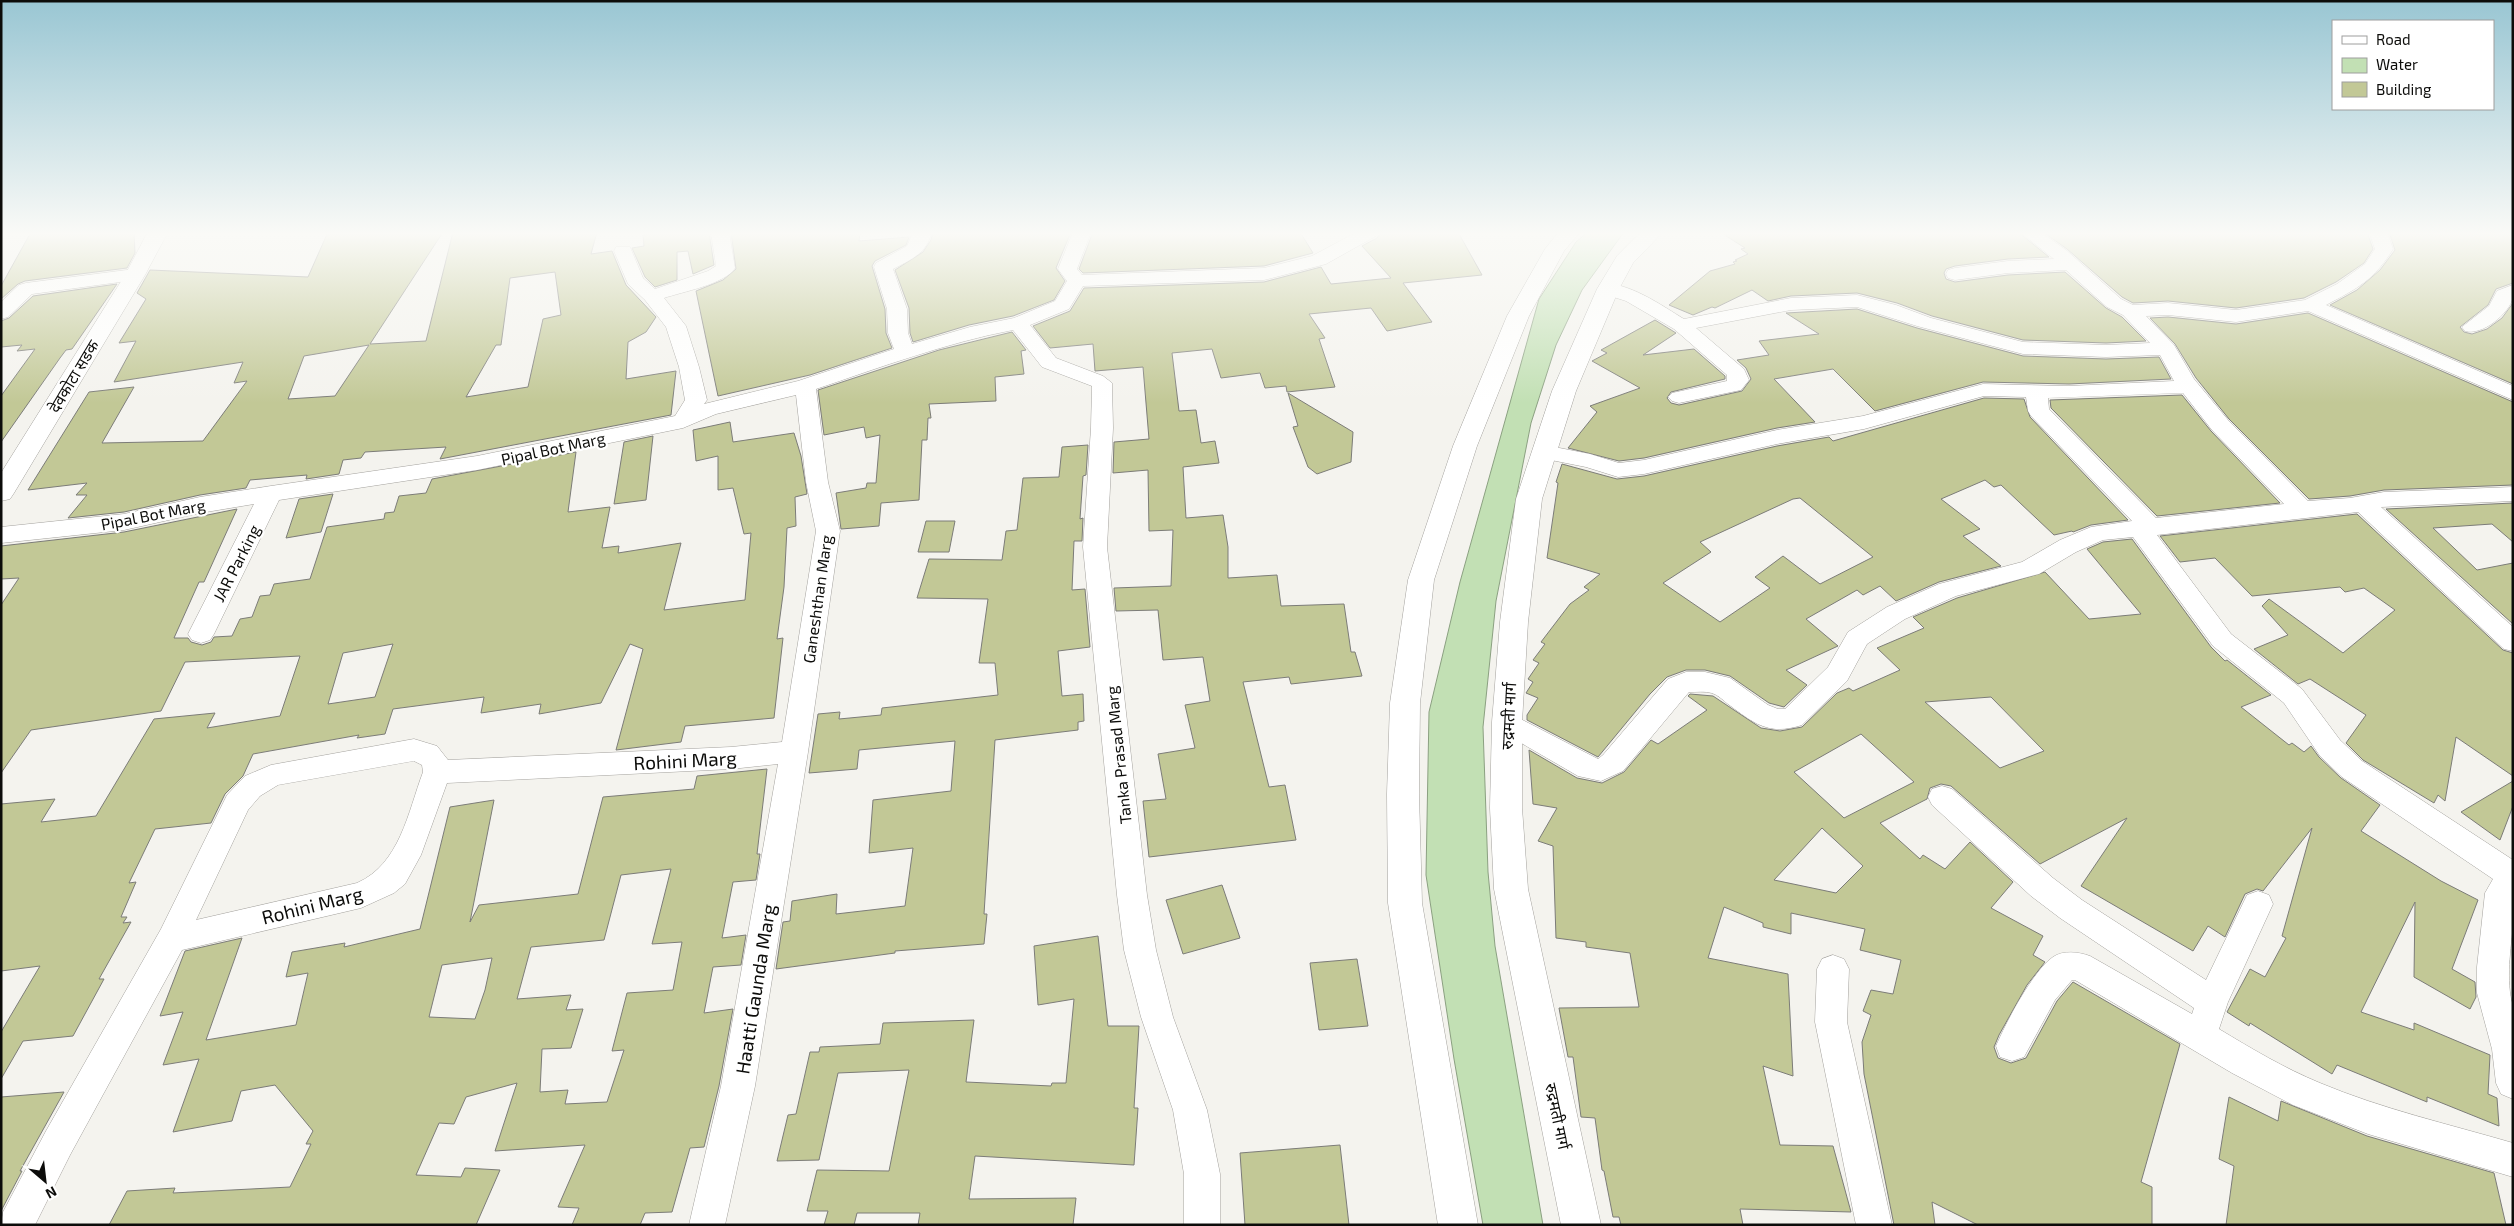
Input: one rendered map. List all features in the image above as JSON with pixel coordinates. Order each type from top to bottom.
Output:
[{"type":"street","points":[[1,313],[26,289]]},
{"type":"street","name":"देवकोटा सडक","points":[[1,493],[126,289]]},
{"type":"street","points":[[645,289],[676,326],[689,367],[696,400],[683,422]]},
{"type":"street","points":[[652,296],[672,289]]},
{"type":"street","points":[[890,289],[897,309],[898,333],[905,352]]},
{"type":"street","name":"Pipal Bot Marg","points":[[1,535],[124,522],[200,505],[271,493],[477,464],[683,422],[709,409],[805,386],[905,352],[977,331],[1019,323],[1062,305],[1073,289]]},
{"type":"street","points":[[1458,1225],[1405,902],[1404,703],[1421,580],[1466,446],[1518,316],[1533,289]]},
{"type":"street","name":"रुद्रमती मार्ग","points":[[1581,1225],[1511,889],[1506,808],[1507,722],[1514,622],[1529,499],[1564,391],[1608,289]]},
{"type":"street","points":[[1609,289],[1633,297],[1681,325],[1737,373],[1739,380],[1734,386],[1679,397]]},
{"type":"street","points":[[2098,289],[2114,303],[2130,311],[2167,349],[2190,386],[2220,425],[2302,509]]},
{"type":"street","points":[[2130,311],[2168,309],[2236,316],[2310,305],[2342,289]]},
{"type":"street","points":[[2472,327],[2497,309],[2504,295],[2513,291]]},
{"type":"street","points":[[1681,325],[1792,304],[1857,300],[1888,308],[1924,322],[2023,348],[2106,351],[2167,349]]},
{"type":"street","points":[[2310,305],[2513,394]]},
{"type":"street","name":"Tanka Prasad Marg","points":[[1019,323],[1030,341],[1052,365],[1088,376],[1102,383],[1102,428],[1095,547],[1131,886],[1140,950],[1157,1017],[1190,1110],[1202,1174],[1202,1225]]},
{"type":"street","name":"Ganeshthan Marg","points":[[794,752],[828,531],[817,482],[805,386]]},
{"type":"street","points":[[1544,452],[1590,461],[1618,470],[1644,467],[1777,437],[1864,422],[1983,390],[2069,392],[2190,386]]},
{"type":"street","points":[[2036,391],[2039,411],[2146,529],[2222,640],[2293,696],[2330,748],[2352,769],[2513,876]]},
{"type":"street","name":"JAR Parking","points":[[201,634],[271,493]]},
{"type":"street","points":[[1507,722],[1588,768],[1601,770],[1613,763],[1677,686],[1686,682],[1705,682],[1721,685],[1759,712],[1775,720],[1792,718],[1838,674],[1857,638],[1896,613],[1948,590],[2030,568],[2068,546],[2099,533],[2146,529],[2384,499],[2513,494]]},
{"type":"street","points":[[2362,503],[2513,642]]},
{"type":"street","points":[[16,1225],[58,1143],[172,939],[236,803],[248,788],[264,778],[414,750],[428,753],[436,762],[437,772]]},
{"type":"street","name":"Rohini Marg","points":[[172,939],[361,895],[382,885],[394,876],[403,861],[437,772],[730,758],[794,752]]},
{"type":"street","name":"Haatti Gaunda Marg","points":[[707,1225],[738,1086],[794,752]]},
{"type":"street","points":[[1942,797],[2042,887],[2071,909],[2212,1002]]},
{"type":"street","points":[[2513,884],[2505,886],[2500,893],[2493,967],[2494,993],[2508,1049],[2513,1084]]},
{"type":"street","points":[[2200,1036],[2212,1002],[2258,904]]},
{"type":"street","points":[[2012,1046],[2044,990],[2064,967],[2079,966],[2267,1075],[2320,1100],[2378,1120],[2513,1160]]},
{"type":"street","points":[[1832,969],[1831,1022],[1874,1225]]},
{"type":"water","points":[[1545,289],[1583,289],[1556,345],[1531,423],[1496,601],[1483,727],[1488,872],[1495,946],[1543,1225],[1483,1225],[1454,1059],[1426,875],[1429,712],[1460,582],[1539,299]]},
{"type":"building","points":[[1,289],[12,289],[1,299]]},
{"type":"building","points":[[81,289],[113,289],[72,349],[66,350],[1,442],[1,396],[35,349],[17,351],[22,345],[1,347],[1,321],[9,318],[33,296]]},
{"type":"building","points":[[139,289],[406,289],[370,344],[426,341],[439,289],[508,289],[501,345],[496,345],[466,397],[528,387],[543,319],[561,315],[557,289],[630,289],[656,317],[646,332],[628,342],[626,379],[676,371],[671,415],[440,459],[446,447],[365,452],[361,458],[343,460],[339,474],[306,479],[307,475],[250,480],[246,488],[200,495],[124,512],[68,518],[87,495],[76,495],[87,483],[28,490],[89,392],[134,387],[102,443],[203,441],[247,381],[234,383],[243,362],[114,382],[136,341],[119,343],[146,299],[137,293]],"holes":[[[369,345],[335,396],[288,399],[304,356]]]},
{"type":"building","points":[[700,289],[879,289],[885,309],[886,333],[892,348],[810,375],[718,396],[696,291]]},
{"type":"building","points":[[902,289],[1060,289],[1054,300],[1013,316],[969,325],[913,342],[910,333],[909,308]]},
{"type":"building","points":[[1083,289],[1408,289],[1432,322],[1387,331],[1371,308],[1309,314],[1325,338],[1319,339],[1335,387],[1287,392],[1286,386],[1265,388],[1260,373],[1221,378],[1212,349],[1172,353],[1179,411],[1196,410],[1201,443],[1215,441],[1219,463],[1183,467],[1186,518],[1223,515],[1228,547],[1228,578],[1277,575],[1281,606],[1344,604],[1351,652],[1355,652],[1362,676],[1291,684],[1289,677],[1243,682],[1269,787],[1285,785],[1296,840],[1149,857],[1143,801],[1166,799],[1158,754],[1195,748],[1185,705],[1210,701],[1203,657],[1163,660],[1158,610],[1116,611],[1114,588],[1171,586],[1173,530],[1149,531],[1148,470],[1113,473],[1114,442],[1149,439],[1143,367],[1095,371],[1093,344],[1050,348],[1033,326],[1070,311]]},
{"type":"building","points":[[1688,289],[2085,289],[2106,308],[2122,317],[2146,341],[2106,343],[2023,340],[1932,316],[1897,303],[1857,293],[1791,296],[1768,301],[1752,290],[1715,308],[1712,307],[1693,315],[1669,305]]},
{"type":"building","points":[[2113,289],[2322,289],[2304,298],[2236,308],[2168,301],[2133,303]]},
{"type":"building","points":[[2496,289],[2488,305],[2460,327],[2464,332],[2472,334],[2487,329],[2502,318],[2513,303],[2513,384],[2330,305],[2357,290]]},
{"type":"building","points":[[1857,309],[1917,328],[2023,356],[2106,359],[2159,357],[2171,379],[2069,384],[1983,382],[1875,411],[1833,369],[1774,379],[1815,422],[1777,428],[1644,458],[1619,461],[1568,448],[1597,412],[1590,406],[1640,388],[1592,361],[1607,353],[1601,350],[1655,320],[1676,333],[1643,355],[1694,349],[1725,376],[1725,379],[1671,392],[1667,398],[1671,403],[1679,405],[1742,391],[1751,379],[1746,368],[1737,360],[1769,355],[1759,341],[1819,334],[1786,313]]},
{"type":"building","points":[[2308,313],[2513,402],[2513,485],[2384,490],[2350,496],[2309,499],[2229,419],[2196,378],[2175,344],[2150,318],[2168,317],[2236,324]]},
{"type":"building","points":[[1012,332],[1026,350],[1021,351],[1024,374],[995,377],[996,401],[929,404],[931,418],[928,418],[927,440],[922,440],[919,500],[881,503],[879,526],[841,529],[836,493],[866,488],[867,483],[876,483],[880,435],[866,438],[864,427],[824,435],[818,390],[939,350]]},
{"type":"building","points":[[1288,393],[1353,432],[1351,462],[1317,474],[1308,467],[1293,427],[1298,426]]},
{"type":"building","points":[[2182,395],[2211,431],[2280,503],[2157,516],[2051,408],[2050,400]]},
{"type":"building","points":[[1984,398],[2024,399],[2030,417],[2128,520],[2091,525],[2073,532],[2054,535],[2001,485],[1994,487],[1985,480],[1941,499],[1980,529],[1963,536],[2001,566],[1939,582],[1896,601],[1880,586],[1863,595],[1857,590],[1806,619],[1838,646],[1786,670],[1807,685],[1784,707],[1769,703],[1730,676],[1705,670],[1686,670],[1667,677],[1650,694],[1598,757],[1527,720],[1527,715],[1538,698],[1526,693],[1533,682],[1528,679],[1539,663],[1533,660],[1545,644],[1541,642],[1570,604],[1589,590],[1584,587],[1600,574],[1547,558],[1558,483],[1556,482],[1562,464],[1617,479],[1644,476],[1777,446],[1829,437],[1833,441]],"holes":[[[1800,498],[1873,557],[1820,584],[1783,556],[1755,577],[1770,588],[1720,622],[1663,583],[1711,552],[1700,542],[1793,499]]]},
{"type":"building","points":[[730,422],[733,442],[794,433],[801,456],[807,494],[795,497],[796,526],[787,528],[784,587],[777,639],[783,638],[774,718],[685,726],[681,742],[616,750],[643,649],[630,644],[601,703],[539,714],[541,704],[481,713],[484,697],[393,709],[385,734],[357,738],[359,735],[253,754],[243,776],[225,794],[211,823],[155,829],[129,883],[136,882],[121,917],[127,917],[123,923],[131,922],[99,979],[104,979],[73,1036],[23,1041],[1,1079],[1,1032],[40,966],[1,971],[1,804],[55,799],[41,822],[96,816],[154,719],[215,713],[207,728],[280,716],[300,656],[185,662],[161,711],[31,730],[1,773],[1,605],[19,578],[1,579],[1,546],[124,532],[237,509],[204,582],[199,582],[174,638],[188,638],[191,642],[202,645],[211,642],[214,637],[232,636],[240,619],[252,617],[260,596],[270,595],[274,584],[310,579],[327,527],[384,519],[385,513],[394,512],[399,496],[426,493],[432,479],[576,452],[568,512],[610,507],[602,548],[619,546],[618,553],[681,543],[664,610],[745,600],[751,533],[744,534],[733,488],[718,490],[718,456],[696,461],[693,430]],"holes":[[[393,644],[375,697],[328,704],[343,653]]]},
{"type":"building","points":[[653,436],[646,500],[614,504],[624,442]]},
{"type":"building","points":[[1088,445],[1086,475],[1083,476],[1080,519],[1083,518],[1082,541],[1074,541],[1072,590],[1085,589],[1090,647],[1058,651],[1062,696],[1083,694],[1084,721],[1078,722],[1078,730],[995,740],[984,914],[987,914],[984,944],[895,951],[895,953],[776,969],[783,922],[790,921],[792,901],[837,894],[836,914],[905,906],[913,848],[869,853],[873,800],[951,791],[955,741],[859,750],[857,769],[809,773],[818,714],[840,712],[839,719],[881,715],[882,708],[998,695],[995,663],[979,663],[988,599],[917,598],[929,559],[1002,560],[1006,531],[1017,530],[1023,478],[1059,477],[1062,447]]},
{"type":"building","points":[[333,494],[321,532],[286,538],[299,499]]},
{"type":"building","points":[[2513,503],[2513,542],[2492,524],[2433,528],[2477,570],[2513,563],[2513,624],[2386,509]]},
{"type":"building","points":[[2357,514],[2503,650],[2513,653],[2513,776],[2456,737],[2445,801],[2438,795],[2434,803],[2363,760],[2346,743],[2366,715],[2310,679],[2298,684],[2254,649],[2288,635],[2262,606],[2269,599],[2343,653],[2395,610],[2364,588],[2345,592],[2340,587],[2252,596],[2215,558],[2180,562],[2160,536]]},
{"type":"building","points":[[926,521],[955,521],[949,552],[918,552]]},
{"type":"building","points":[[2132,539],[2211,647],[2225,661],[2227,660],[2271,695],[2241,707],[2289,745],[2292,743],[2304,752],[2311,746],[2319,757],[2341,778],[2380,805],[2361,831],[2441,881],[2478,900],[2452,969],[2475,982],[2476,997],[2470,1009],[2414,977],[2415,902],[2361,1012],[2414,1030],[2414,1023],[2490,1055],[2488,1094],[2497,1098],[2499,1126],[2427,1097],[2427,1102],[2337,1065],[2332,1074],[2250,1023],[2249,1026],[2227,1012],[2250,969],[2265,977],[2286,938],[2282,936],[2312,828],[2263,891],[2257,889],[2245,894],[2225,937],[2208,926],[2193,951],[2081,886],[2127,818],[2040,864],[1951,786],[1941,784],[1930,788],[1927,799],[1880,823],[1920,859],[1923,855],[1945,869],[1970,842],[2013,882],[1991,908],[2043,936],[2033,955],[2045,962],[2027,985],[1999,1035],[1994,1047],[1998,1058],[2011,1063],[2026,1058],[2057,1001],[2073,982],[2180,1044],[2141,1182],[2152,1187],[2152,1225],[1978,1225],[1932,1202],[1935,1225],[1894,1225],[1864,1074],[1862,1042],[1871,1015],[1863,1011],[1871,990],[1893,994],[1901,960],[1860,950],[1865,929],[1791,913],[1791,934],[1763,927],[1763,923],[1724,907],[1708,958],[1788,974],[1793,1076],[1763,1066],[1780,1145],[1833,1146],[1851,1212],[1740,1209],[1743,1225],[1621,1225],[1619,1217],[1613,1217],[1604,1171],[1602,1170],[1595,1118],[1581,1117],[1573,1057],[1568,1057],[1559,1008],[1639,1007],[1630,953],[1586,947],[1586,942],[1556,938],[1553,846],[1538,841],[1557,808],[1533,804],[1529,750],[1577,778],[1602,783],[1624,772],[1651,740],[1658,744],[1707,710],[1688,696],[1690,694],[1713,696],[1761,728],[1780,731],[1802,727],[1837,693],[1849,688],[1853,691],[1900,670],[1877,648],[1924,628],[1913,617],[1957,598],[2045,572],[2089,619],[2141,614],[2087,549],[2103,542]],"holes":[[[1991,697],[2044,751],[2000,768],[1925,702]],[[1861,734],[1914,782],[1844,818],[1794,772]],[[1822,828],[1863,866],[1836,893],[1774,880]]]},
{"type":"building","points":[[767,769],[757,854],[760,854],[756,880],[733,882],[722,938],[746,935],[741,965],[713,967],[704,1013],[733,1009],[719,1086],[704,1147],[690,1148],[672,1212],[645,1213],[640,1225],[572,1225],[579,1208],[558,1207],[585,1145],[495,1151],[517,1083],[466,1097],[454,1124],[439,1123],[416,1175],[461,1177],[465,1168],[500,1170],[476,1225],[109,1225],[127,1191],[175,1188],[173,1193],[290,1187],[311,1144],[306,1144],[313,1131],[275,1085],[241,1091],[232,1121],[173,1132],[199,1059],[163,1065],[183,1012],[160,1016],[185,951],[242,938],[206,1040],[296,1025],[308,973],[286,977],[292,952],[345,943],[344,947],[420,929],[450,807],[494,800],[470,922],[479,905],[578,894],[603,797],[694,789],[697,776]],"holes":[[[671,869],[652,944],[682,942],[673,990],[627,993],[612,1051],[624,1050],[607,1102],[565,1104],[568,1090],[540,1092],[542,1049],[571,1048],[583,1009],[566,1010],[571,995],[517,999],[531,947],[604,940],[621,875]],[[492,958],[485,990],[475,1019],[429,1017],[442,965]]]},
{"type":"building","points":[[2513,781],[2513,806],[2500,840],[2461,812]]},
{"type":"building","points":[[1222,885],[1240,938],[1183,954],[1166,900]]},
{"type":"building","points":[[1098,936],[1108,1026],[1139,1026],[1134,1108],[1138,1108],[1134,1165],[975,1156],[969,1199],[1076,1198],[1073,1225],[918,1225],[920,1213],[857,1213],[854,1225],[824,1225],[828,1211],[807,1211],[817,1170],[889,1171],[909,1070],[838,1073],[819,1160],[777,1161],[788,1115],[796,1114],[810,1052],[819,1052],[820,1047],[880,1044],[883,1023],[974,1020],[966,1082],[1051,1086],[1052,1083],[1066,1083],[1074,999],[1038,1005],[1034,946]]},
{"type":"building","points":[[1357,959],[1368,1026],[1319,1030],[1310,963]]},
{"type":"building","points":[[64,1092],[20,1171],[22,1171],[1,1211],[1,1097]]},
{"type":"building","points":[[2229,1097],[2278,1121],[2281,1101],[2367,1136],[2494,1173],[2506,1225],[2226,1225],[2234,1166],[2219,1159]]},
{"type":"building","points":[[1340,1145],[1349,1225],[1245,1225],[1240,1153]]}]
